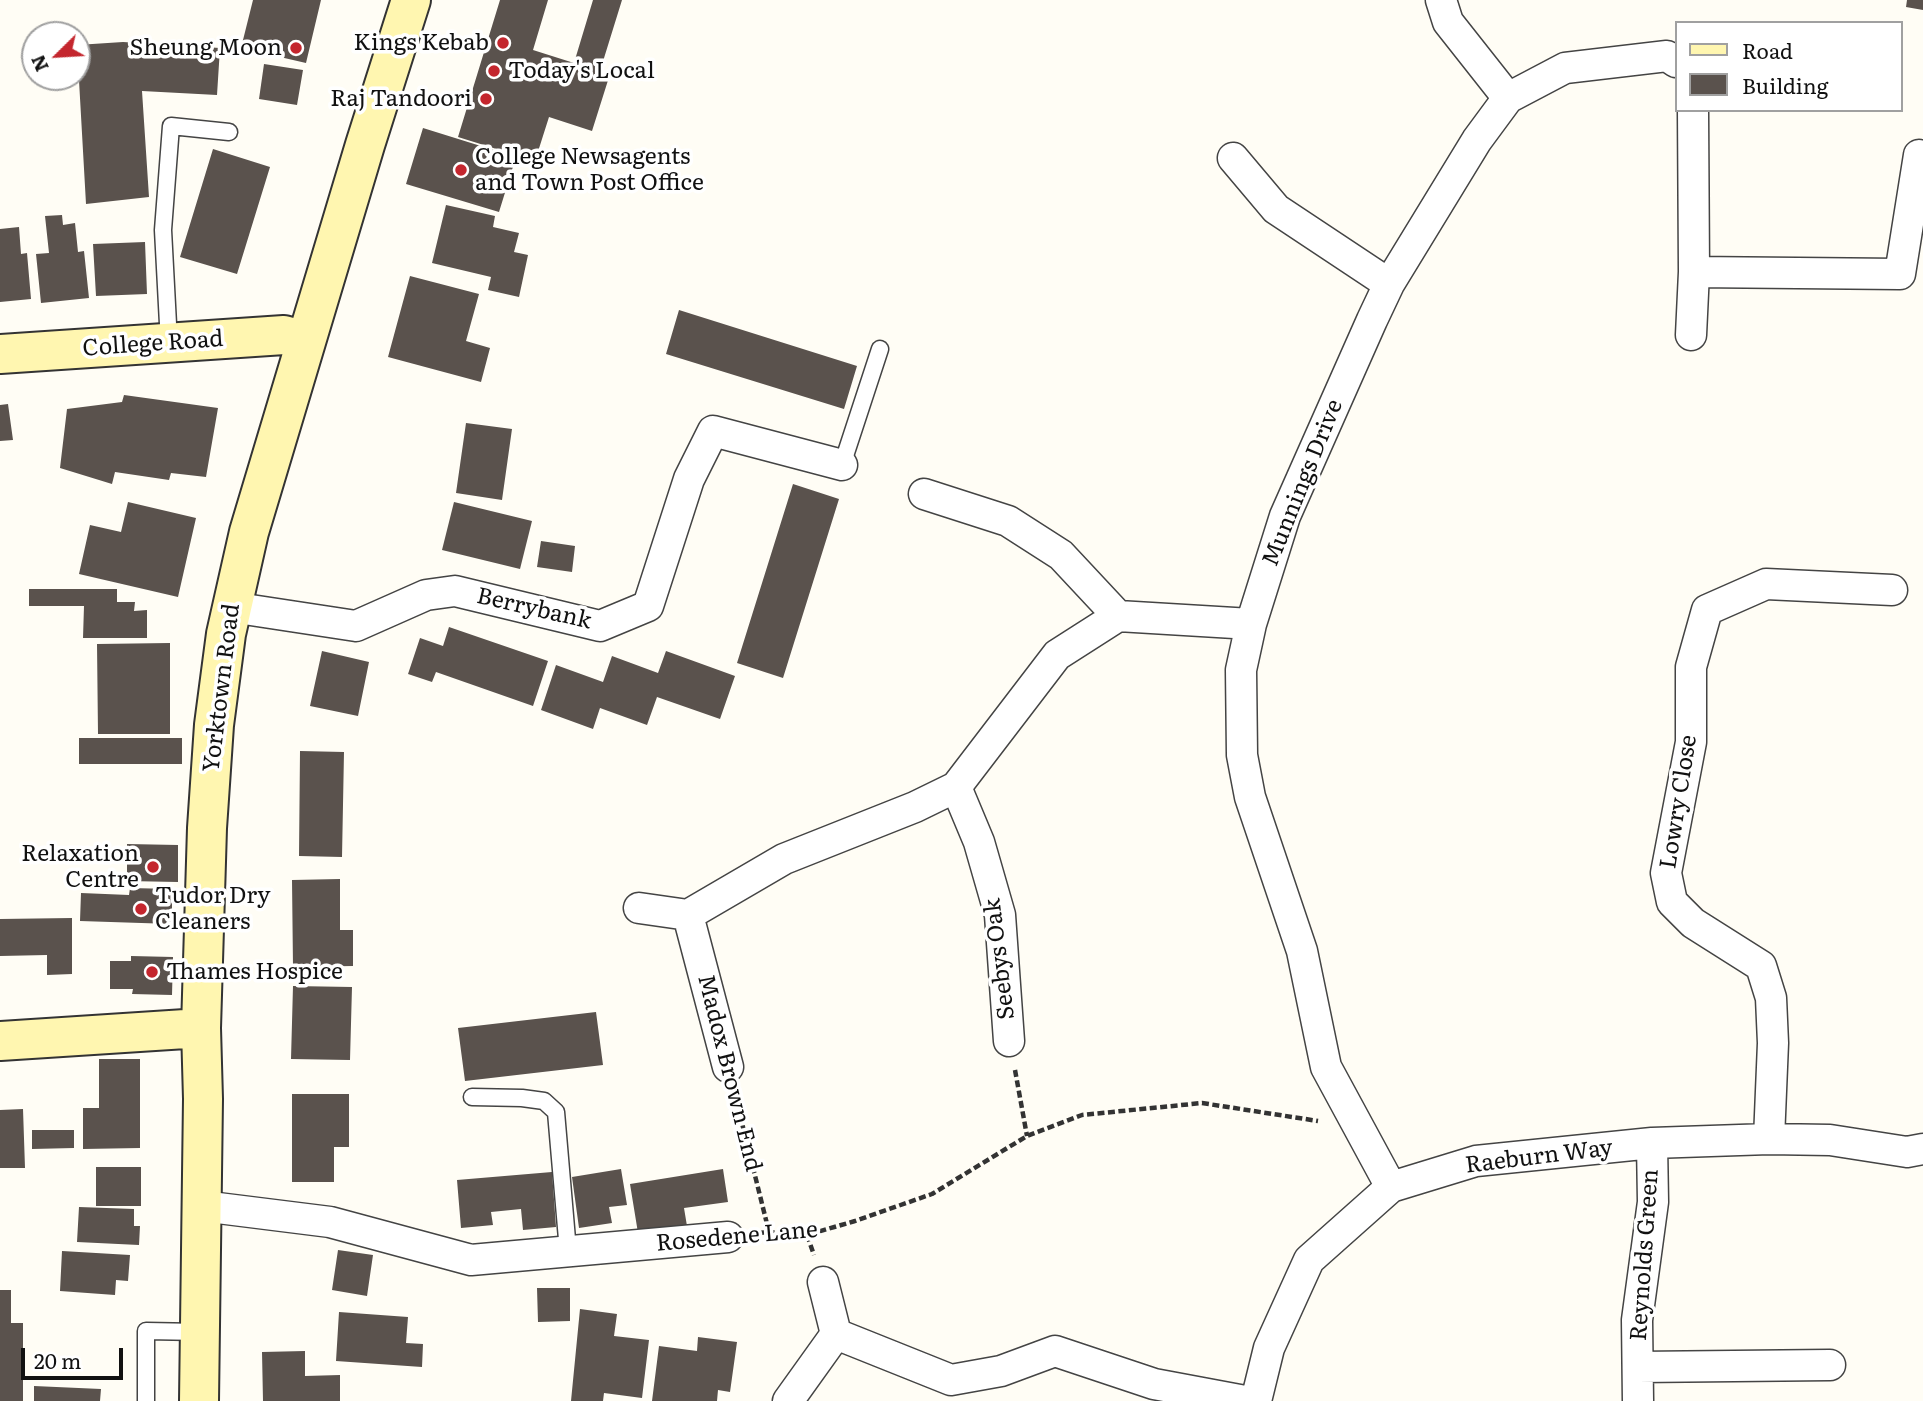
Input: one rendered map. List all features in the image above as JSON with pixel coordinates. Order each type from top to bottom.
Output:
[{"type":"street","name":"Yorktown Road","points":[[199,1401],[201,1028],[209,788],[218,689],[231,607],[249,533],[411,0]]},
{"type":"street","points":[[1441,0],[1448,22],[1508,98]]},
{"type":"street","name":"Munnings Drive","points":[[1391,1187],[1326,1067],[1302,951],[1250,797],[1242,755],[1241,670],[1251,624],[1285,516],[1371,320],[1389,284],[1477,140],[1508,98],[1565,68],[1667,56],[1674,61]]},
{"type":"street","points":[[1691,335],[1694,272],[1693,112]]},
{"type":"street","points":[[1694,272],[1900,274],[1919,155]]},
{"type":"street","points":[[1233,158],[1276,209],[1389,284]]},
{"type":"street","name":"College Road","points":[[0,354],[284,335],[306,341]]},
{"type":"street","name":"Berrybank","points":[[231,607],[356,626],[426,595],[455,591],[600,626],[648,606],[689,479],[713,431],[842,465]]},
{"type":"street","points":[[924,494],[1008,521],[1061,555],[1118,616]]},
{"type":"street","name":"Lowry Close","points":[[1769,1139],[1773,1043],[1771,998],[1761,966],[1693,923],[1672,902],[1666,873],[1691,742],[1691,667],[1707,610],[1766,584],[1892,590]]},
{"type":"street","points":[[639,908],[688,915],[784,859],[915,807],[956,787],[1057,655],[1118,616],[1251,624]]},
{"type":"street","name":"Seebys Oak","points":[[956,787],[979,842],[1000,915],[1009,1041]]},
{"type":"street","name":"Madox Brown End","points":[[688,915],[728,1067]]},
{"type":"street","points":[[0,1041],[201,1028]]},
{"type":"street","name":"Raeburn Way","points":[[1255,1401],[1269,1349],[1309,1261],[1391,1187],[1476,1161],[1652,1143],[1830,1140],[1918,1154]]},
{"type":"street","name":"Reynolds Green","points":[[1638,1401],[1637,1320],[1653,1202],[1652,1143]]},
{"type":"street","name":"Rosedene Lane","points":[[202,1206],[330,1222],[471,1260],[728,1237]]},
{"type":"street","points":[[789,1401],[836,1334],[823,1282]]},
{"type":"street","points":[[836,1334],[951,1380],[1001,1371],[1055,1351],[1154,1384],[1245,1401]]},
{"type":"street","name":"Reynolds Green","points":[[1638,1367],[1830,1364]]},
{"type":"lane","points":[[169,343],[163,230],[171,127],[229,132]]},
{"type":"lane","points":[[842,465],[880,349]]},
{"type":"lane","points":[[472,1097],[544,1101],[556,1112],[568,1251]]},
{"type":"lane","points":[[146,1401],[146,1331],[200,1332]]},
{"type":"path","name":"Seebys Oak","points":[[1009,1041],[1027,1136]]},
{"type":"path","name":"Madox Brown End","points":[[728,1067],[769,1232]]},
{"type":"path","name":"Rosedene Lane","points":[[728,1237],[769,1232],[807,1235],[855,1221],[932,1194],[1027,1136],[1082,1115],[1202,1103],[1321,1121]]},
{"type":"building","points":[[253,0],[321,0],[306,63],[241,48]]},
{"type":"building","points":[[500,0],[548,0],[533,50],[574,63],[593,0],[622,0],[600,71],[610,74],[592,131],[549,117],[535,161],[458,137]]},
{"type":"building","points":[[1907,0],[1923,0],[1923,10],[1906,7]]},
{"type":"building","points":[[123,42],[220,48],[217,95],[142,91],[149,197],[86,204],[80,91],[91,91],[91,44]]},
{"type":"building","points":[[264,64],[303,70],[297,105],[259,99]]},
{"type":"building","name":"College Newsagents and Town Post Office","points":[[423,128],[516,157],[499,212],[406,184]]},
{"type":"building","points":[[213,149],[270,167],[237,274],[180,257]]},
{"type":"building","points":[[446,205],[495,216],[493,227],[519,233],[514,252],[528,255],[519,297],[488,290],[491,277],[432,263]]},
{"type":"building","points":[[62,215],[63,225],[75,223],[78,252],[84,251],[89,298],[41,303],[36,254],[49,253],[45,216]]},
{"type":"building","points":[[19,227],[21,254],[27,253],[31,299],[0,302],[0,229]]},
{"type":"building","points":[[145,242],[147,294],[96,296],[93,244]]},
{"type":"building","points":[[410,276],[479,294],[466,341],[490,348],[481,382],[388,357]]},
{"type":"building","points":[[679,310],[857,366],[844,409],[666,354]]},
{"type":"building","points":[[124,395],[218,408],[206,477],[171,473],[169,480],[115,472],[112,484],[60,468],[67,409],[122,402]]},
{"type":"building","points":[[8,404],[13,440],[0,441],[0,405]]},
{"type":"building","points":[[466,423],[512,429],[502,500],[456,493]]},
{"type":"building","points":[[793,484],[839,499],[783,678],[737,663]]},
{"type":"building","points":[[128,502],[196,518],[178,597],[79,574],[90,525],[121,532]]},
{"type":"building","points":[[454,502],[532,521],[520,569],[442,550]]},
{"type":"building","points":[[541,541],[575,546],[572,572],[537,567]]},
{"type":"building","points":[[29,589],[117,589],[117,602],[135,602],[134,611],[147,610],[147,638],[83,638],[84,606],[29,606]]},
{"type":"building","points":[[449,627],[548,661],[533,706],[436,672],[432,682],[408,674],[420,638],[443,646]]},
{"type":"building","points":[[170,643],[170,734],[98,734],[97,644]]},
{"type":"building","points":[[322,651],[369,662],[358,716],[310,706]]},
{"type":"building","points":[[666,651],[735,676],[720,719],[657,697],[647,725],[600,708],[593,729],[541,710],[556,665],[603,682],[612,656],[658,673]]},
{"type":"building","points":[[79,738],[182,738],[182,764],[79,764]]},
{"type":"building","points":[[300,751],[344,752],[342,857],[299,856]]},
{"type":"building","points":[[127,844],[178,845],[178,882],[127,881]]},
{"type":"building","points":[[340,879],[340,930],[353,930],[353,966],[293,967],[292,880]]},
{"type":"building","points":[[130,888],[172,889],[172,924],[80,921],[81,893],[129,895]]},
{"type":"building","points":[[72,918],[72,974],[47,975],[47,955],[0,956],[0,919]]},
{"type":"building","points":[[131,956],[173,957],[172,995],[132,994],[133,989],[110,989],[110,961],[131,961]]},
{"type":"building","points":[[293,986],[352,987],[350,1060],[291,1059]]},
{"type":"building","points":[[596,1012],[603,1065],[465,1081],[458,1028]]},
{"type":"building","points":[[99,1059],[140,1059],[140,1148],[83,1149],[83,1108],[99,1108]]},
{"type":"building","points":[[292,1094],[349,1094],[349,1147],[334,1147],[334,1182],[292,1182]]},
{"type":"building","points":[[23,1109],[25,1168],[0,1168],[0,1110]]},
{"type":"building","points":[[32,1130],[74,1130],[74,1148],[32,1149]]},
{"type":"building","points":[[96,1167],[141,1167],[141,1206],[96,1206]]},
{"type":"building","points":[[621,1169],[627,1205],[609,1207],[612,1223],[579,1228],[572,1177]]},
{"type":"building","points":[[723,1169],[728,1202],[684,1208],[687,1226],[638,1233],[630,1184]]},
{"type":"building","points":[[552,1172],[556,1227],[523,1230],[521,1209],[491,1212],[493,1225],[461,1228],[457,1180]]},
{"type":"building","points":[[79,1207],[134,1209],[134,1226],[140,1226],[139,1245],[77,1242]]},
{"type":"building","points":[[338,1250],[373,1255],[367,1296],[332,1290]]},
{"type":"building","points":[[62,1251],[130,1255],[128,1281],[116,1280],[115,1295],[60,1291]]},
{"type":"building","points":[[537,1288],[570,1288],[570,1321],[538,1322]]},
{"type":"building","points":[[0,1290],[11,1290],[11,1323],[23,1323],[23,1401],[0,1401]]},
{"type":"building","points":[[580,1309],[617,1314],[614,1336],[649,1340],[642,1398],[604,1393],[603,1401],[571,1401]]},
{"type":"building","points":[[339,1312],[408,1317],[406,1343],[423,1344],[422,1367],[336,1361]]},
{"type":"building","points":[[698,1337],[737,1342],[730,1392],[718,1390],[717,1401],[652,1401],[659,1346],[697,1351]]},
{"type":"building","points":[[305,1351],[305,1376],[340,1375],[340,1401],[263,1401],[262,1352]]},
{"type":"building","points":[[34,1386],[101,1389],[100,1401],[34,1401]]},
{"type":"place","name":"Kings Kebab","points":[[503,43]]},
{"type":"place","name":"Sheung Moon","points":[[296,48]]},
{"type":"place","name":"Today's Local","points":[[494,71]]},
{"type":"place","name":"Raj Tandoori","points":[[486,99]]},
{"type":"place","name":"College Newsagents and Town Post Office","points":[[461,170]]},
{"type":"place","name":"Relaxation Centre","points":[[153,867]]},
{"type":"place","name":"Tudor Dry Cleaners","points":[[141,909]]},
{"type":"place","name":"Thames Hospice","points":[[152,972]]}]
